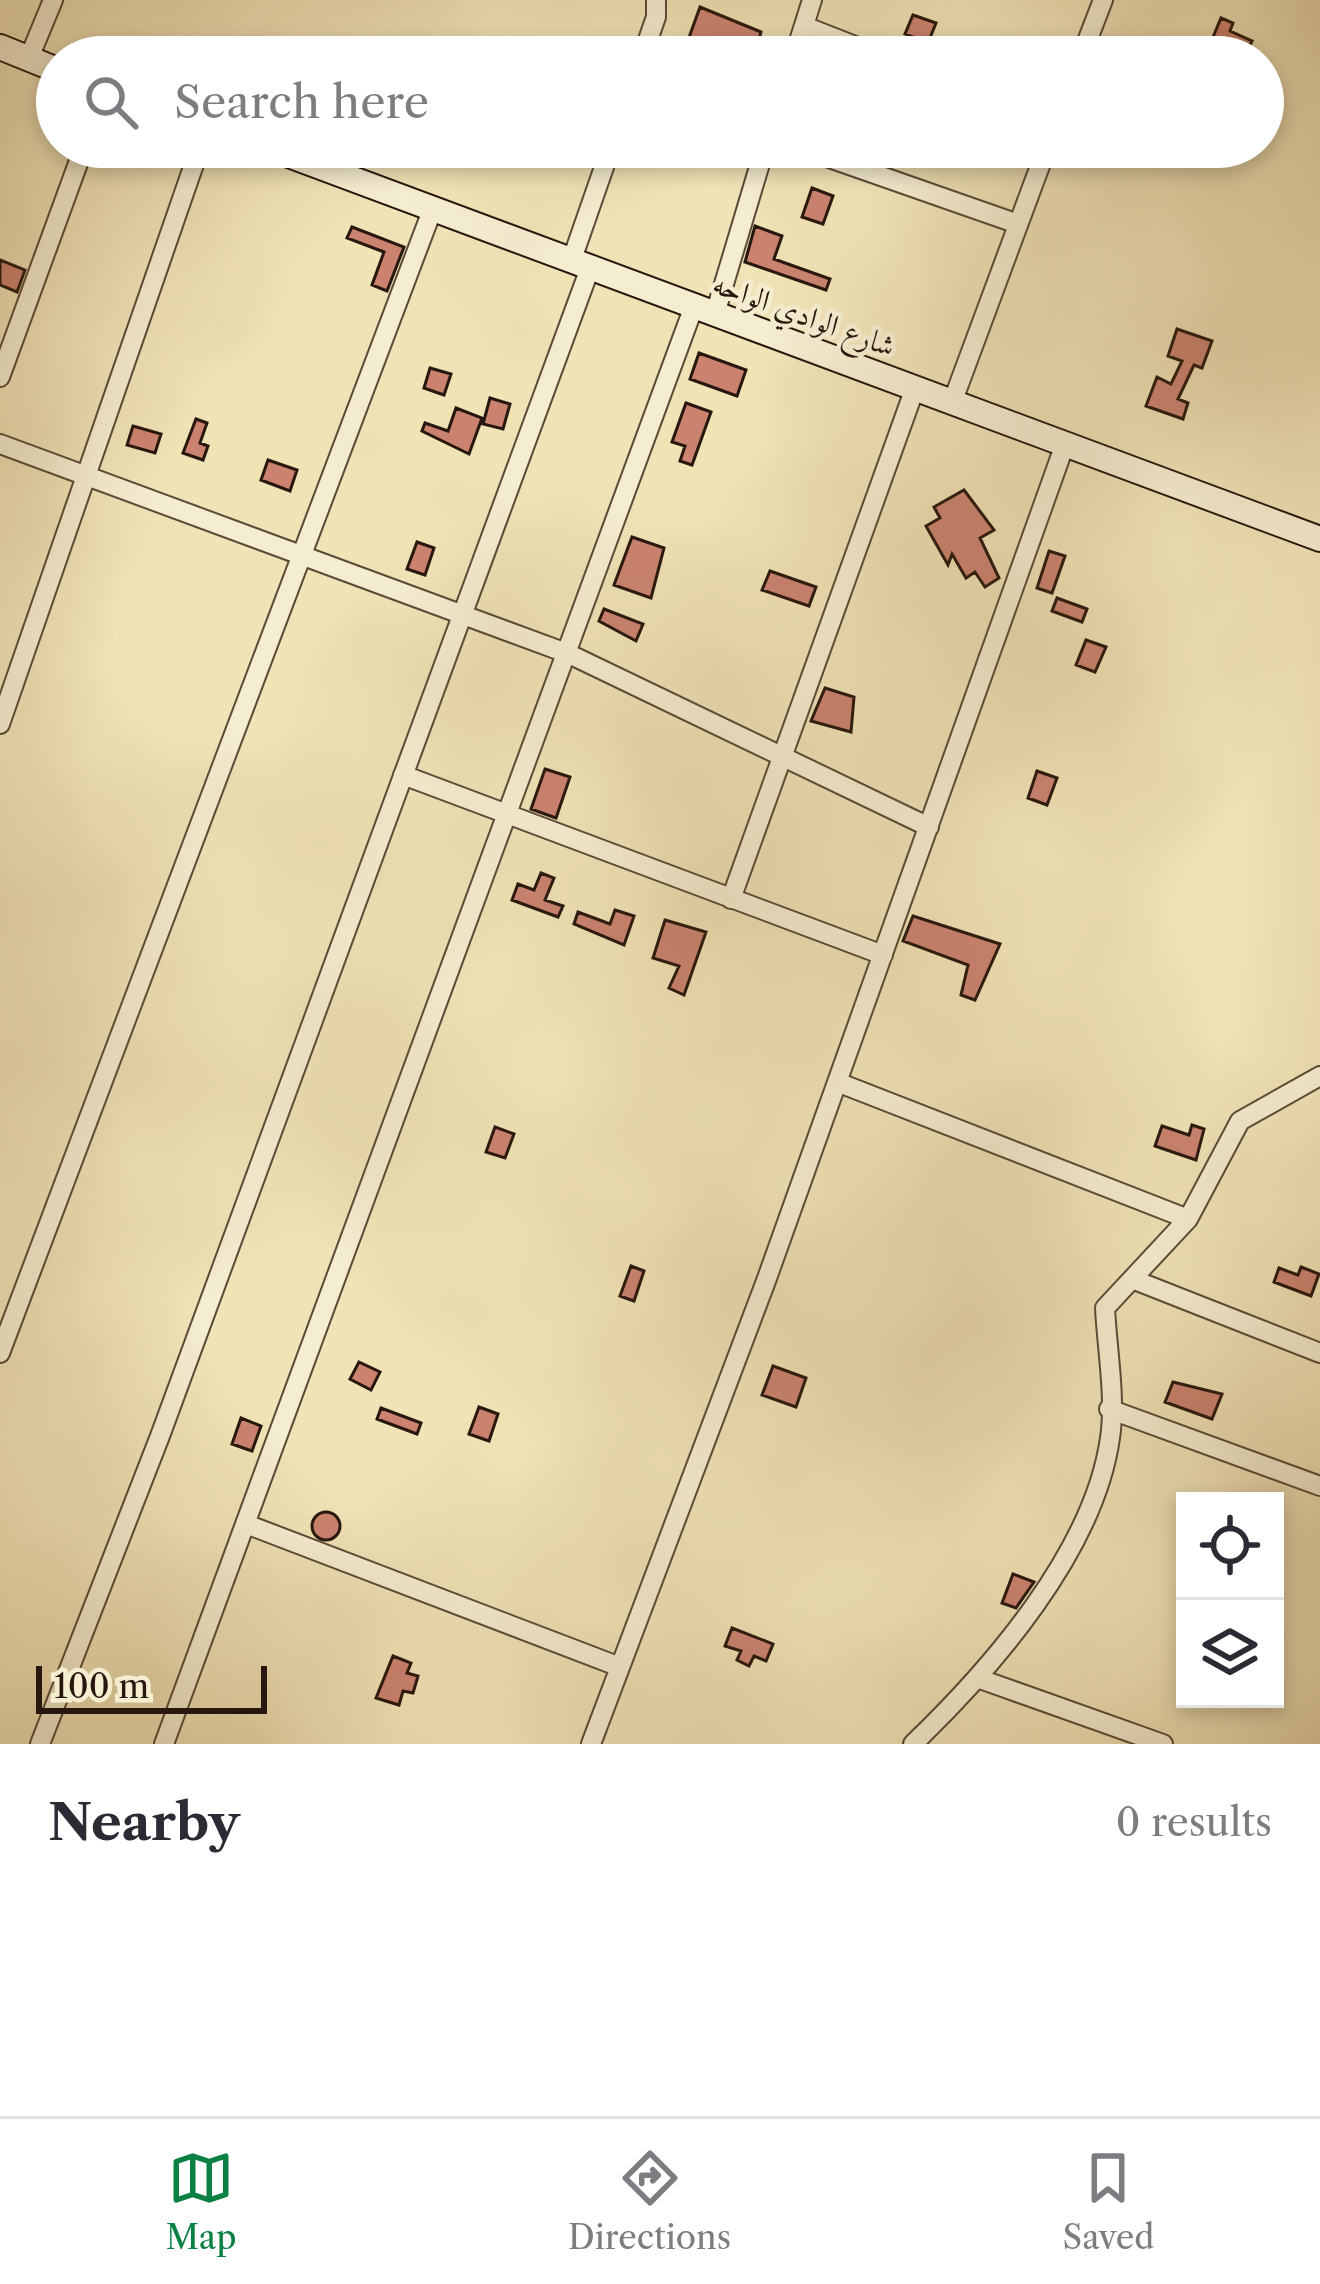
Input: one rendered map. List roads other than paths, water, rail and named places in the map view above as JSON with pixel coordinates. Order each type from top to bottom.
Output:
[{"type":"main road","points":[[0,47],[36,61]]},
{"type":"main road","name":"شارع الوادي الواحه","points":[[324,168],[1320,539]]},
{"type":"street","points":[[38,36],[53,0]]},
{"type":"street","points":[[649,36],[656,0]]},
{"type":"street","points":[[801,36],[812,0]]},
{"type":"street","points":[[1089,36],[1103,0]]},
{"type":"street","points":[[804,26],[829,36]]},
{"type":"street","points":[[29,58],[36,41]]},
{"type":"street","points":[[0,377],[76,168]]},
{"type":"street","points":[[0,724],[193,168]]},
{"type":"street","points":[[40,1744],[462,615],[580,265],[605,168]]},
{"type":"street","points":[[164,1744],[569,654],[757,168]]},
{"type":"street","points":[[858,168],[1018,224]]},
{"type":"street","points":[[952,403],[1039,168]]},
{"type":"street","points":[[0,1353],[433,208]]},
{"type":"street","points":[[731,899],[915,388]]},
{"type":"street","points":[[0,444],[569,654],[928,827]]},
{"type":"street","points":[[591,1744],[883,956],[1065,444]]},
{"type":"street","points":[[403,776],[883,956]]},
{"type":"street","points":[[913,1744],[980,1679],[1073,1548],[1110,1438],[1105,1309],[1188,1219],[1240,1120],[1320,1076]]},
{"type":"street","points":[[837,1082],[1188,1219]]},
{"type":"street","points":[[1132,1279],[1320,1354]]},
{"type":"street","points":[[1109,1409],[1320,1486]]},
{"type":"street","points":[[246,1523],[620,1667]]},
{"type":"street","points":[[980,1679],[1163,1744]]}]
